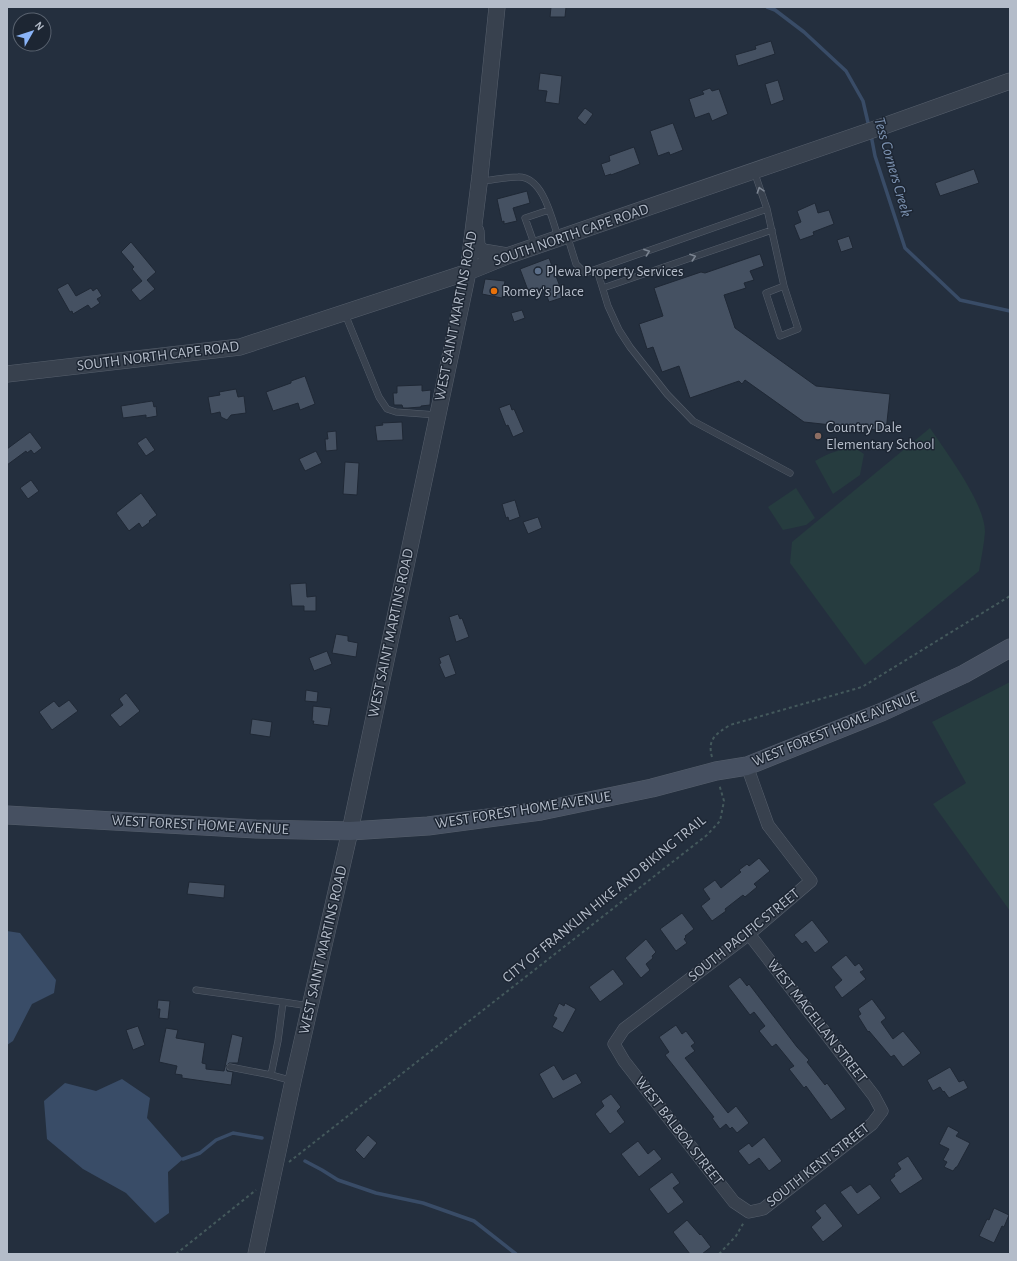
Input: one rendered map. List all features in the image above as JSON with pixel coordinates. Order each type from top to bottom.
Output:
[{"type":"main road","name":"WEST FOREST HOME AVENUE","points":[[7,815],[249,828],[350,831],[428,826],[541,811],[652,788],[716,771],[747,766],[882,712],[964,674],[1010,648]]},
{"type":"street","name":"WEST SAINT MARTINS ROAD","points":[[256,1254],[293,1081],[350,831],[468,272],[497,7]]},
{"type":"street","name":"SOUTH NORTH CAPE ROAD","points":[[7,374],[240,347],[468,272],[508,256],[856,136],[1010,81]]},
{"type":"street","points":[[475,216],[477,247],[483,252],[508,256]]},
{"type":"street","name":"SOUTH PACIFIC STREET","points":[[614,1044],[624,1029],[749,934],[811,881],[768,825],[747,766]]},
{"type":"street","name":"WEST MAGELLAN STREET","points":[[749,934],[874,1096],[882,1111]]},
{"type":"street","name":"WEST BALBOA STREET","points":[[614,1044],[629,1067],[734,1202],[749,1212]]},
{"type":"street","name":"SOUTH KENT STREET","points":[[749,1212],[763,1209],[872,1124],[882,1111]]},
{"type":"lane","points":[[754,171],[767,209],[784,286],[798,329],[780,336],[766,293],[784,286]]},
{"type":"lane","points":[[479,181],[519,177],[530,180],[544,195],[549,210],[576,264],[585,273],[767,209]]},
{"type":"lane","points":[[535,247],[525,218],[549,210]]},
{"type":"lane","points":[[603,288],[772,230]]},
{"type":"lane","points":[[597,270],[608,306],[619,330],[630,347],[667,394],[693,421],[790,473]]},
{"type":"lane","points":[[344,312],[379,397],[387,409],[396,412],[437,415]]},
{"type":"lane","points":[[196,990],[310,1007]]},
{"type":"lane","points":[[271,1075],[278,1041],[283,1002]]},
{"type":"lane","points":[[230,1067],[293,1081]]},
{"type":"path","name":"CITY OF FRANKLIN HIKE AND BIKING TRAIL","points":[[286,1164],[707,834],[720,821],[724,801],[710,748],[715,735],[730,725],[862,688],[1010,596]]},
{"type":"path","points":[[176,1254],[260,1186]]},
{"type":"path","points":[[720,1254],[736,1236],[749,1212]]},
{"type":"green space","points":[[930,428],[964,478],[979,507],[985,532],[979,571],[865,665],[790,563],[792,542]]},
{"type":"green space","points":[[855,448],[864,454],[860,475],[833,494],[815,461],[834,452]]},
{"type":"green space","points":[[796,488],[815,518],[806,525],[783,530],[768,507]]},
{"type":"green space","points":[[1010,682],[1010,911],[933,804],[966,783],[932,722]]},
{"type":"water","points":[[7,931],[20,933],[56,980],[54,993],[32,1004],[13,1041],[7,1045]]},
{"type":"water","points":[[122,1079],[150,1098],[147,1118],[183,1159],[168,1172],[169,1213],[155,1223],[126,1193],[83,1169],[47,1139],[44,1101],[65,1083],[96,1091]]},
{"type":"building","points":[[551,7],[566,7],[565,17],[550,17]]},
{"type":"building","points":[[771,41],[775,54],[738,66],[735,55],[756,49],[755,46]]},
{"type":"building","points":[[540,73],[562,76],[559,104],[545,102],[547,91],[538,90]]},
{"type":"building","points":[[778,80],[784,100],[771,105],[765,84]]},
{"type":"building","points":[[710,88],[712,91],[719,89],[728,114],[712,121],[709,113],[695,118],[689,99],[704,94],[702,91]]},
{"type":"building","points":[[585,108],[593,114],[585,125],[577,118]]},
{"type":"building","points":[[673,123],[683,150],[670,155],[669,152],[658,156],[650,131]]},
{"type":"building","points":[[634,147],[640,164],[605,176],[601,164],[610,161],[609,156]]},
{"type":"building","points":[[974,169],[979,183],[940,196],[935,183]]},
{"type":"building","points":[[527,191],[530,203],[513,208],[517,221],[504,224],[504,221],[502,222],[497,199]]},
{"type":"building","points":[[815,203],[818,213],[829,210],[834,224],[813,232],[814,235],[800,240],[794,225],[801,222],[797,211]]},
{"type":"building","points":[[849,236],[853,248],[841,252],[837,240]]},
{"type":"building","points":[[131,242],[156,272],[147,280],[155,289],[140,301],[131,290],[142,281],[132,269],[134,267],[121,252]]},
{"type":"building","points":[[760,254],[764,266],[750,271],[754,280],[744,283],[746,288],[724,295],[735,328],[816,386],[890,394],[886,431],[804,422],[745,380],[742,384],[739,381],[690,398],[679,366],[662,372],[653,347],[647,349],[639,324],[663,316],[654,288],[701,272],[705,273]]},
{"type":"building","points":[[549,258],[564,297],[549,302],[544,288],[529,293],[520,269]]},
{"type":"building","points":[[485,279],[505,281],[502,298],[482,294]]},
{"type":"building","points":[[68,283],[76,296],[91,288],[93,291],[97,288],[102,296],[97,299],[100,303],[91,309],[88,305],[73,314],[72,311],[70,312],[57,289]]},
{"type":"building","points":[[522,310],[525,318],[514,322],[511,313]]},
{"type":"building","points":[[305,376],[315,404],[300,410],[298,403],[273,411],[266,392]]},
{"type":"building","points":[[422,385],[422,391],[431,390],[430,405],[403,408],[402,405],[394,405],[393,393],[397,393],[397,386]]},
{"type":"building","points":[[236,389],[238,397],[244,396],[246,413],[231,415],[227,420],[221,417],[220,412],[211,414],[208,397],[220,395],[219,392]]},
{"type":"building","points":[[152,401],[154,407],[156,406],[157,416],[146,418],[146,415],[123,418],[121,406]]},
{"type":"building","points":[[510,404],[512,410],[514,409],[524,432],[513,437],[508,425],[506,426],[499,408]]},
{"type":"building","points":[[402,422],[403,440],[377,441],[375,426],[383,425],[382,423]]},
{"type":"building","points":[[336,431],[337,450],[326,451],[325,439],[328,439],[327,432]]},
{"type":"building","points":[[30,432],[42,448],[34,454],[31,450],[27,453],[26,451],[7,465],[7,449]]},
{"type":"building","points":[[146,437],[155,450],[146,456],[137,443]]},
{"type":"building","points":[[316,451],[322,463],[305,471],[299,459]]},
{"type":"building","points":[[345,462],[359,463],[357,495],[343,494]]},
{"type":"building","points":[[31,480],[39,491],[28,499],[20,488]]},
{"type":"building","points":[[141,493],[157,515],[142,528],[139,523],[129,531],[116,513]]},
{"type":"building","points":[[515,500],[520,517],[509,521],[508,517],[506,518],[502,504]]},
{"type":"building","points":[[538,517],[542,528],[528,534],[523,522]]},
{"type":"building","points":[[306,583],[307,597],[316,596],[316,611],[304,611],[304,606],[292,606],[290,584]]},
{"type":"building","points":[[458,614],[460,619],[462,618],[469,637],[456,642],[449,617]]},
{"type":"building","points":[[336,634],[348,636],[348,641],[358,643],[356,657],[332,653]]},
{"type":"building","points":[[327,651],[332,664],[314,671],[309,658]]},
{"type":"building","points":[[449,654],[456,674],[445,678],[439,664],[441,663],[439,658]]},
{"type":"building","points":[[306,690],[318,692],[317,702],[305,701]]},
{"type":"building","points":[[126,693],[140,711],[120,727],[110,715],[123,705],[119,699]]},
{"type":"building","points":[[69,700],[78,711],[52,730],[39,712],[54,701],[59,707]]},
{"type":"building","points":[[313,706],[331,708],[328,726],[313,724]]},
{"type":"building","points":[[252,719],[272,722],[270,737],[250,734]]},
{"type":"building","points":[[759,858],[770,871],[754,884],[757,887],[745,897],[743,895],[725,909],[726,911],[712,921],[701,906],[710,899],[703,889],[715,880],[721,888],[741,872],[739,870],[747,864],[749,866]]},
{"type":"building","points":[[189,882],[225,885],[224,898],[187,894]]},
{"type":"building","points":[[682,913],[694,929],[685,936],[686,937],[684,939],[687,943],[676,951],[660,929]]},
{"type":"building","points":[[812,920],[829,942],[815,953],[806,941],[802,944],[794,935]]},
{"type":"building","points":[[646,939],[656,952],[652,956],[653,958],[646,964],[650,970],[641,978],[625,958]]},
{"type":"building","points":[[846,955],[855,966],[859,963],[864,970],[860,972],[866,979],[842,998],[834,987],[842,980],[831,967]]},
{"type":"building","points":[[613,969],[624,984],[600,1002],[589,987]]},
{"type":"building","points":[[740,977],[747,986],[749,984],[797,1047],[809,1060],[807,1062],[825,1085],[827,1083],[846,1109],[831,1120],[806,1086],[804,1088],[789,1069],[794,1066],[776,1044],[772,1047],[759,1031],[765,1026],[754,1012],[750,1015],[728,986]]},
{"type":"building","points":[[872,999],[886,1018],[881,1022],[893,1039],[903,1031],[921,1053],[903,1067],[894,1055],[891,1057],[869,1031],[868,1032],[858,1016],[861,1014],[858,1009]]},
{"type":"building","points":[[158,1000],[170,1001],[168,1019],[159,1018],[160,1009],[157,1009]]},
{"type":"building","points":[[559,1003],[564,1006],[565,1003],[576,1009],[563,1033],[552,1027],[557,1018],[553,1016]]},
{"type":"building","points":[[676,1025],[682,1034],[686,1031],[695,1043],[691,1046],[695,1051],[685,1058],[728,1113],[736,1106],[749,1123],[737,1133],[732,1127],[730,1129],[726,1124],[720,1129],[712,1118],[714,1117],[665,1055],[669,1052],[659,1037]]},
{"type":"building","points":[[138,1026],[145,1045],[133,1050],[126,1030]]},
{"type":"building","points":[[166,1028],[178,1030],[176,1038],[205,1043],[202,1063],[206,1064],[206,1069],[224,1071],[232,1034],[243,1037],[238,1063],[229,1063],[226,1066],[227,1071],[233,1072],[231,1085],[182,1078],[182,1075],[175,1074],[177,1066],[159,1062]]},
{"type":"building","points":[[554,1065],[563,1080],[576,1073],[582,1083],[553,1099],[539,1074]]},
{"type":"building","points":[[950,1067],[959,1082],[964,1080],[968,1088],[949,1098],[940,1087],[933,1091],[927,1080]]},
{"type":"building","points":[[611,1094],[621,1107],[617,1111],[625,1122],[610,1134],[595,1114],[604,1106],[601,1101]]},
{"type":"building","points":[[948,1126],[959,1132],[956,1136],[970,1143],[957,1167],[953,1171],[944,1167],[947,1162],[943,1160],[949,1149],[939,1144]]},
{"type":"building","points":[[368,1135],[377,1143],[364,1159],[355,1150]]},
{"type":"building","points":[[764,1137],[782,1161],[769,1171],[759,1158],[749,1165],[738,1151],[749,1143],[752,1147]]},
{"type":"building","points":[[638,1141],[648,1154],[654,1149],[662,1159],[639,1177],[621,1154]]},
{"type":"building","points":[[908,1156],[923,1179],[900,1194],[890,1180],[895,1176],[894,1174],[901,1169],[897,1163]]},
{"type":"building","points":[[672,1172],[680,1183],[673,1188],[684,1202],[668,1214],[649,1189]]},
{"type":"building","points":[[870,1184],[881,1198],[858,1215],[840,1192],[851,1185],[857,1193]]},
{"type":"building","points":[[825,1203],[843,1226],[823,1242],[811,1227],[821,1218],[815,1211]]},
{"type":"building","points":[[994,1208],[1009,1215],[1004,1227],[1002,1226],[994,1243],[979,1236],[987,1219],[989,1220]]},
{"type":"building","points":[[687,1220],[711,1247],[702,1254],[690,1254],[673,1232]]},
{"type":"waterway","name":"Tess Corners Creek","points":[[767,7],[775,10],[804,32],[846,71],[863,101],[869,127]]},
{"type":"waterway","name":"Tess Corners Creek","points":[[871,135],[875,156],[905,248],[960,300],[1010,311]]},
{"type":"waterway","points":[[183,1159],[200,1153],[216,1140],[233,1133],[262,1138]]},
{"type":"waterway","points":[[305,1161],[338,1180],[376,1193],[423,1203],[474,1221],[516,1254]]},
{"type":"place","name":"Plewa Property Services","points":[[538,271]]},
{"type":"place","name":"Romey's Place","points":[[494,291]]},
{"type":"place","name":"Country Dale Elementary School","points":[[818,436]]}]
